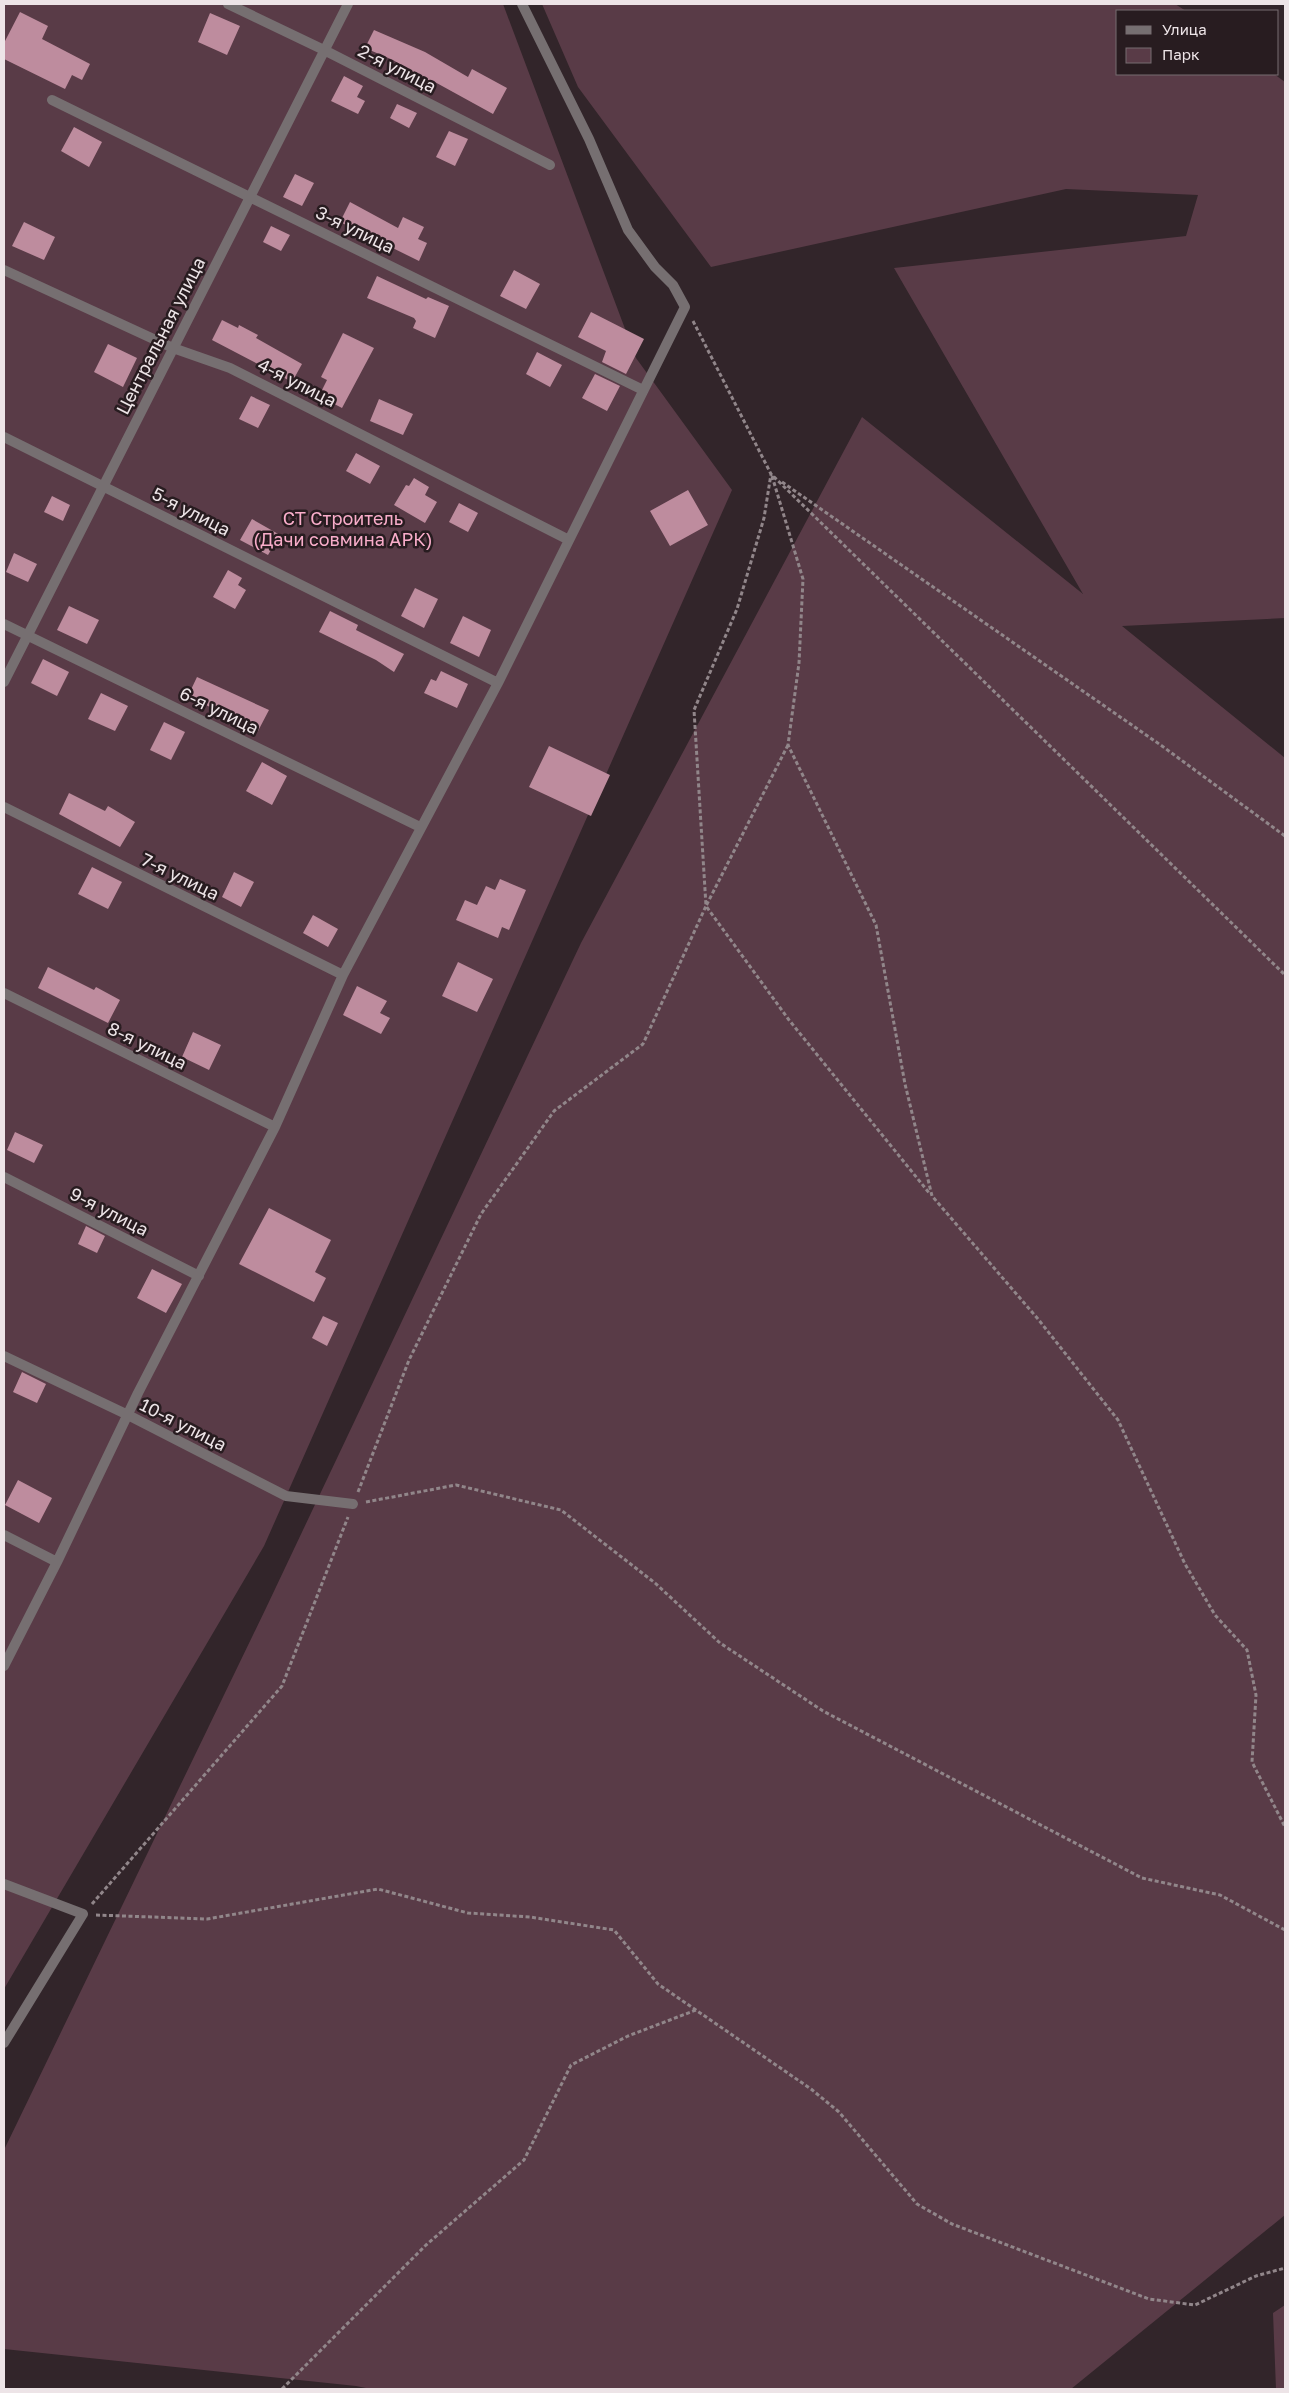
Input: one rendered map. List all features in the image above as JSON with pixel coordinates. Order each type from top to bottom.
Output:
[{"type":"street","name":"2-я улица","points":[[228,4],[324,50],[550,165]]},
{"type":"street","name":"Центральная улица","points":[[4,682],[348,4]]},
{"type":"street","points":[[4,1666],[57,1562],[128,1414],[275,1128],[343,975],[498,683],[685,306],[673,285],[655,267],[628,230],[590,138],[522,4]]},
{"type":"street","name":"3-я улица","points":[[52,100],[643,390]]},
{"type":"street","name":"4-я улица","points":[[4,270],[173,348],[230,368],[569,540]]},
{"type":"street","name":"5-я улица","points":[[4,436],[498,683]]},
{"type":"street","name":"6-я улица","points":[[4,624],[420,827]]},
{"type":"street","name":"7-я улица","points":[[4,807],[343,975]]},
{"type":"street","name":"8-я улица","points":[[4,993],[275,1128]]},
{"type":"street","name":"9-я улица","points":[[4,1176],[199,1276]]},
{"type":"street","name":"10-я улица","points":[[4,1356],[128,1414],[286,1496],[353,1504]]},
{"type":"street","points":[[4,1535],[57,1562]]},
{"type":"street","points":[[4,1884],[83,1914],[4,2043]]},
{"type":"path","points":[[83,1914],[282,1686],[408,1360],[481,1214],[554,1111],[643,1044],[706,906],[788,744],[799,663],[803,579],[771,474],[685,306]]},
{"type":"path","points":[[771,474],[1154,740],[1285,836]]},
{"type":"path","points":[[771,474],[764,518],[737,609],[694,710],[706,906],[789,1020],[932,1196],[1038,1319],[1118,1420],[1184,1564],[1215,1615],[1246,1650],[1256,1694],[1252,1762],[1285,1827]]},
{"type":"path","points":[[771,474],[1285,975]]},
{"type":"path","points":[[788,744],[876,925],[906,1084],[932,1196]]},
{"type":"path","points":[[353,1504],[456,1485],[562,1510],[654,1583],[720,1643],[823,1710],[1142,1878],[1220,1895],[1285,1930]]},
{"type":"path","points":[[83,1914],[207,1918],[378,1889],[468,1913],[530,1917],[614,1930],[658,1984],[811,2089],[839,2112],[917,2204],[952,2224],[1149,2298],[1194,2305],[1256,2276],[1285,2268]]},
{"type":"path","points":[[282,2389],[426,2245],[524,2160],[571,2065],[628,2036],[696,2010]]},
{"type":"green space","name":"СТ Строитель (Дачи совмина АРК)","points":[[4,4],[503,4],[636,358],[732,490],[264,1546],[4,1989]]},
{"type":"green space","points":[[542,4],[1175,4],[1184,10],[1116,10],[1116,75],[1275,75],[1285,82],[1285,618],[1122,626],[1285,758],[1285,2215],[1071,2389],[371,2389],[4,2349],[4,2150],[267,1606],[581,943],[862,417],[1083,594],[894,268],[1186,236],[1198,195],[1066,189],[711,267],[578,87]]},
{"type":"green space","points":[[1285,2305],[1285,2389],[1276,2389],[1273,2313]]},
{"type":"building","points":[[20,12],[48,26],[42,39],[90,64],[82,80],[72,75],[65,89],[4,59],[4,43]]},
{"type":"building","points":[[210,13],[240,26],[227,55],[198,42]]},
{"type":"building","points":[[374,30],[425,52],[468,77],[472,69],[507,88],[493,114],[433,81],[432,83],[393,60],[365,48]]},
{"type":"building","points":[[344,76],[363,86],[357,97],[365,101],[358,114],[331,101]]},
{"type":"building","points":[[397,104],[417,113],[409,128],[390,118]]},
{"type":"building","points":[[74,127],[102,142],[89,167],[61,151]]},
{"type":"building","points":[[449,131],[468,139],[455,166],[436,157]]},
{"type":"building","points":[[295,174],[314,183],[302,206],[283,197]]},
{"type":"building","points":[[350,202],[398,228],[403,217],[424,227],[418,239],[427,243],[419,261],[340,222]]},
{"type":"building","points":[[24,222],[55,237],[44,260],[12,246]]},
{"type":"building","points":[[271,226],[290,235],[281,251],[263,242]]},
{"type":"building","points":[[514,270],[540,284],[526,309],[500,296]]},
{"type":"building","points":[[377,276],[426,299],[428,297],[449,306],[435,338],[413,328],[416,321],[414,318],[367,298]]},
{"type":"building","points":[[591,312],[644,339],[626,374],[602,362],[606,351],[578,337]]},
{"type":"building","points":[[222,320],[238,328],[239,325],[258,335],[256,338],[302,364],[292,382],[212,340]]},
{"type":"building","points":[[343,333],[374,348],[342,408],[319,396],[327,380],[321,377]]},
{"type":"building","points":[[108,344],[137,358],[123,387],[94,372]]},
{"type":"building","points":[[537,352],[562,365],[550,387],[526,374]]},
{"type":"building","points":[[595,374],[620,386],[607,411],[582,398]]},
{"type":"building","points":[[251,396],[270,405],[258,428],[239,419]]},
{"type":"building","points":[[379,399],[413,414],[403,435],[370,421]]},
{"type":"building","points":[[356,453],[380,466],[370,484],[346,471]]},
{"type":"building","points":[[414,478],[429,487],[425,495],[437,502],[425,523],[394,505],[406,485],[409,486]]},
{"type":"building","points":[[688,490],[708,525],[670,546],[650,511]]},
{"type":"building","points":[[52,496],[70,505],[63,521],[44,512]]},
{"type":"building","points":[[459,503],[478,513],[468,532],[449,522]]},
{"type":"building","points":[[252,519],[280,535],[268,555],[240,540]]},
{"type":"building","points":[[14,553],[37,564],[28,582],[6,572]]},
{"type":"building","points":[[228,570],[242,578],[238,585],[246,590],[235,609],[213,597]]},
{"type":"building","points":[[415,588],[438,599],[424,628],[401,616]]},
{"type":"building","points":[[69,606],[99,620],[87,644],[57,630]]},
{"type":"building","points":[[330,611],[358,625],[356,630],[404,654],[394,672],[376,660],[319,632]]},
{"type":"building","points":[[463,616],[491,630],[479,657],[450,643]]},
{"type":"building","points":[[43,659],[69,672],[57,696],[31,683]]},
{"type":"building","points":[[441,671],[468,684],[457,708],[424,693],[431,679],[436,681]]},
{"type":"building","points":[[197,677],[269,710],[258,731],[188,696]]},
{"type":"building","points":[[101,693],[128,706],[115,731],[88,719]]},
{"type":"building","points":[[164,722],[185,732],[171,760],[150,750]]},
{"type":"building","points":[[549,746],[610,775],[591,816],[529,787]]},
{"type":"building","points":[[262,762],[287,776],[272,805],[246,791]]},
{"type":"building","points":[[69,793],[105,811],[108,806],[135,822],[120,847],[59,814]]},
{"type":"building","points":[[92,867],[122,882],[108,909],[78,894]]},
{"type":"building","points":[[234,872],[254,882],[241,907],[222,897]]},
{"type":"building","points":[[500,879],[526,890],[509,930],[502,927],[498,938],[456,920],[465,900],[477,905],[486,886],[495,890]]},
{"type":"building","points":[[313,915],[338,929],[328,947],[303,933]]},
{"type":"building","points":[[458,962],[493,979],[477,1012],[442,996]]},
{"type":"building","points":[[48,967],[94,990],[96,987],[120,1000],[108,1023],[38,988]]},
{"type":"building","points":[[357,986],[387,1001],[380,1013],[390,1018],[381,1034],[343,1015]]},
{"type":"building","points":[[193,1032],[221,1045],[209,1070],[182,1057]]},
{"type":"building","points":[[15,1132],[43,1145],[34,1163],[7,1150]]},
{"type":"building","points":[[269,1208],[331,1240],[315,1272],[326,1278],[314,1302],[239,1264]]},
{"type":"building","points":[[86,1226],[105,1236],[97,1253],[78,1244]]},
{"type":"building","points":[[152,1269],[182,1284],[166,1313],[137,1298]]},
{"type":"building","points":[[323,1316],[338,1323],[327,1346],[312,1338]]},
{"type":"building","points":[[22,1372],[46,1384],[37,1403],[13,1392]]},
{"type":"building","points":[[18,1480],[52,1498],[39,1523],[5,1505]]}]
